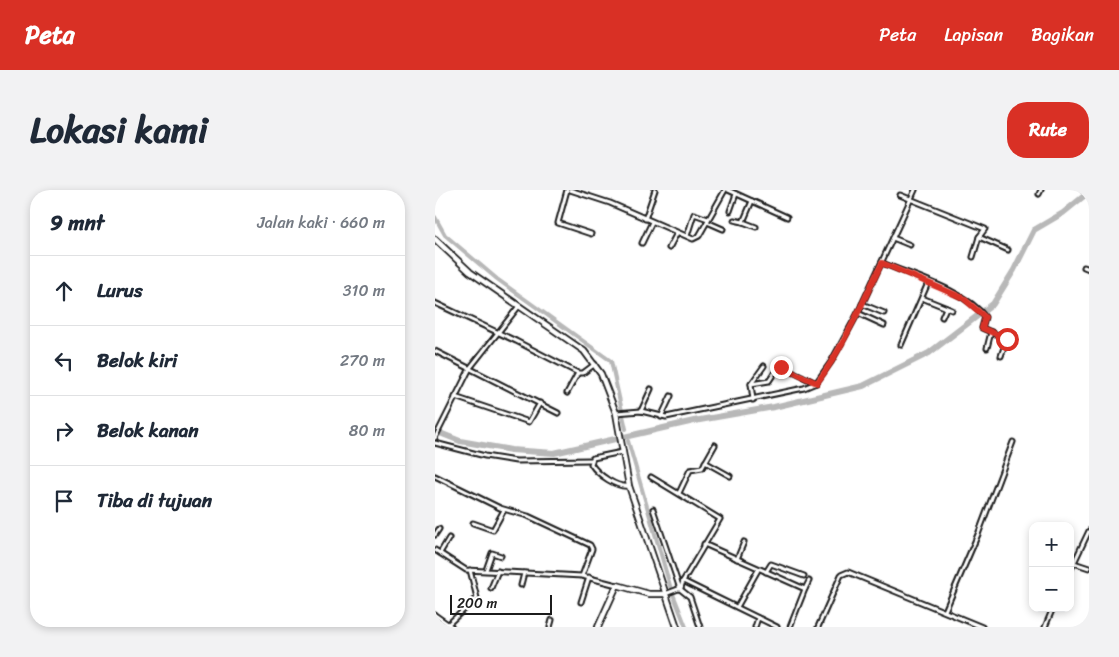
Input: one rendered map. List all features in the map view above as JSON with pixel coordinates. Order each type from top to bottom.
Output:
[{"type":"street","points":[[591,234],[558,223],[569,190],[610,203],[687,236],[698,237],[726,190],[787,217]]},
{"type":"street","points":[[645,218],[655,190]]},
{"type":"street","points":[[617,413],[641,411],[661,417],[753,400],[817,383],[858,313],[915,190]]},
{"type":"street","points":[[1083,190],[1089,192]]},
{"type":"street","points":[[729,211],[736,194]]},
{"type":"street","points":[[900,195],[984,228],[973,257]]},
{"type":"street","points":[[743,222],[752,201]]},
{"type":"street","points":[[687,236],[694,214],[723,229]]},
{"type":"street","points":[[734,220],[756,227]]},
{"type":"street","points":[[643,243],[652,222]]},
{"type":"street","points":[[669,248],[677,233]]},
{"type":"street","points":[[979,237],[1008,250]]},
{"type":"street","points":[[893,238],[910,245]]},
{"type":"street","points":[[435,239],[470,272],[576,345],[595,364],[607,385],[617,413],[626,486],[677,627]]},
{"type":"street","points":[[882,263],[963,298],[981,312],[984,315],[985,321],[982,328],[1007,339],[1001,356]]},
{"type":"street","points":[[1084,267],[1089,269]]},
{"type":"street","points":[[901,345],[928,283]]},
{"type":"street","points":[[922,298],[952,310]]},
{"type":"street","points":[[435,303],[498,332],[577,373],[583,373],[595,364]]},
{"type":"street","points":[[862,304],[885,313]]},
{"type":"street","points":[[435,437],[470,368],[519,306]]},
{"type":"street","points":[[942,317],[946,308]]},
{"type":"street","points":[[858,313],[884,325]]},
{"type":"street","points":[[987,348],[991,332]]},
{"type":"street","points":[[435,351],[558,412]]},
{"type":"street","points":[[753,400],[751,384],[764,366]]},
{"type":"street","points":[[751,384],[769,381],[777,369],[783,367],[817,383]]},
{"type":"street","points":[[567,393],[577,373]]},
{"type":"street","points":[[641,411],[651,389]]},
{"type":"street","points":[[661,417],[671,396]]},
{"type":"street","points":[[455,397],[529,422],[540,403]]},
{"type":"street","points":[[945,611],[979,532],[1013,442]]},
{"type":"street","points":[[435,443],[485,456],[516,461],[591,460],[601,455],[622,452]]},
{"type":"street","points":[[679,493],[690,470],[700,470],[715,446]]},
{"type":"street","points":[[591,460],[591,464],[596,471],[626,486]]},
{"type":"street","points":[[705,462],[731,476]]},
{"type":"street","points":[[435,476],[504,510],[528,516],[591,546],[582,576]]},
{"type":"street","points":[[651,477],[720,520],[704,544],[680,589]]},
{"type":"street","points":[[653,509],[680,589],[690,598],[700,627]]},
{"type":"street","points":[[473,523],[493,530],[504,510]]},
{"type":"street","points":[[435,535],[439,529]]},
{"type":"street","points":[[1089,531],[1074,563],[1089,568]]},
{"type":"street","points":[[440,553],[449,538]]},
{"type":"street","points":[[737,560],[744,542]]},
{"type":"street","points":[[704,544],[758,570],[805,589]]},
{"type":"street","points":[[435,550],[459,567],[470,570],[582,576],[649,594],[666,594],[689,586]]},
{"type":"street","points":[[486,570],[492,554],[501,556]]},
{"type":"street","points":[[766,572],[771,564],[804,576]]},
{"type":"street","points":[[446,625],[477,598],[470,570]]},
{"type":"street","points":[[737,607],[758,570]]},
{"type":"street","points":[[491,588],[498,571]]},
{"type":"street","points":[[818,627],[841,575],[848,572],[982,627]]},
{"type":"street","points":[[521,585],[525,573]]},
{"type":"street","points":[[581,602],[589,577]]},
{"type":"street","points":[[683,581],[689,586],[777,627]]},
{"type":"street","points":[[790,627],[809,581]]},
{"type":"street","points":[[598,627],[617,585]]},
{"type":"street","points":[[1045,627],[1051,612]]},
{"type":"street","points":[[435,614],[446,625],[452,627]]},
{"type":"street","points":[[755,627],[757,618]]},
{"type":"street","points":[[550,627],[552,620]]},
{"type":"waterway","points":[[435,431],[460,441],[511,450],[554,453],[694,421],[774,407],[863,386],[929,353],[993,304],[1014,270],[1034,230],[1063,213],[1084,196]]},
{"type":"waterway","points":[[435,217],[445,235],[497,279],[611,361],[626,429]]},
{"type":"waterway","points":[[628,441],[671,589],[686,627]]},
{"type":"route","points":[[781,367],[817,383],[858,313],[882,263],[954,293],[973,304],[986,318],[982,328],[1007,339]]}]
